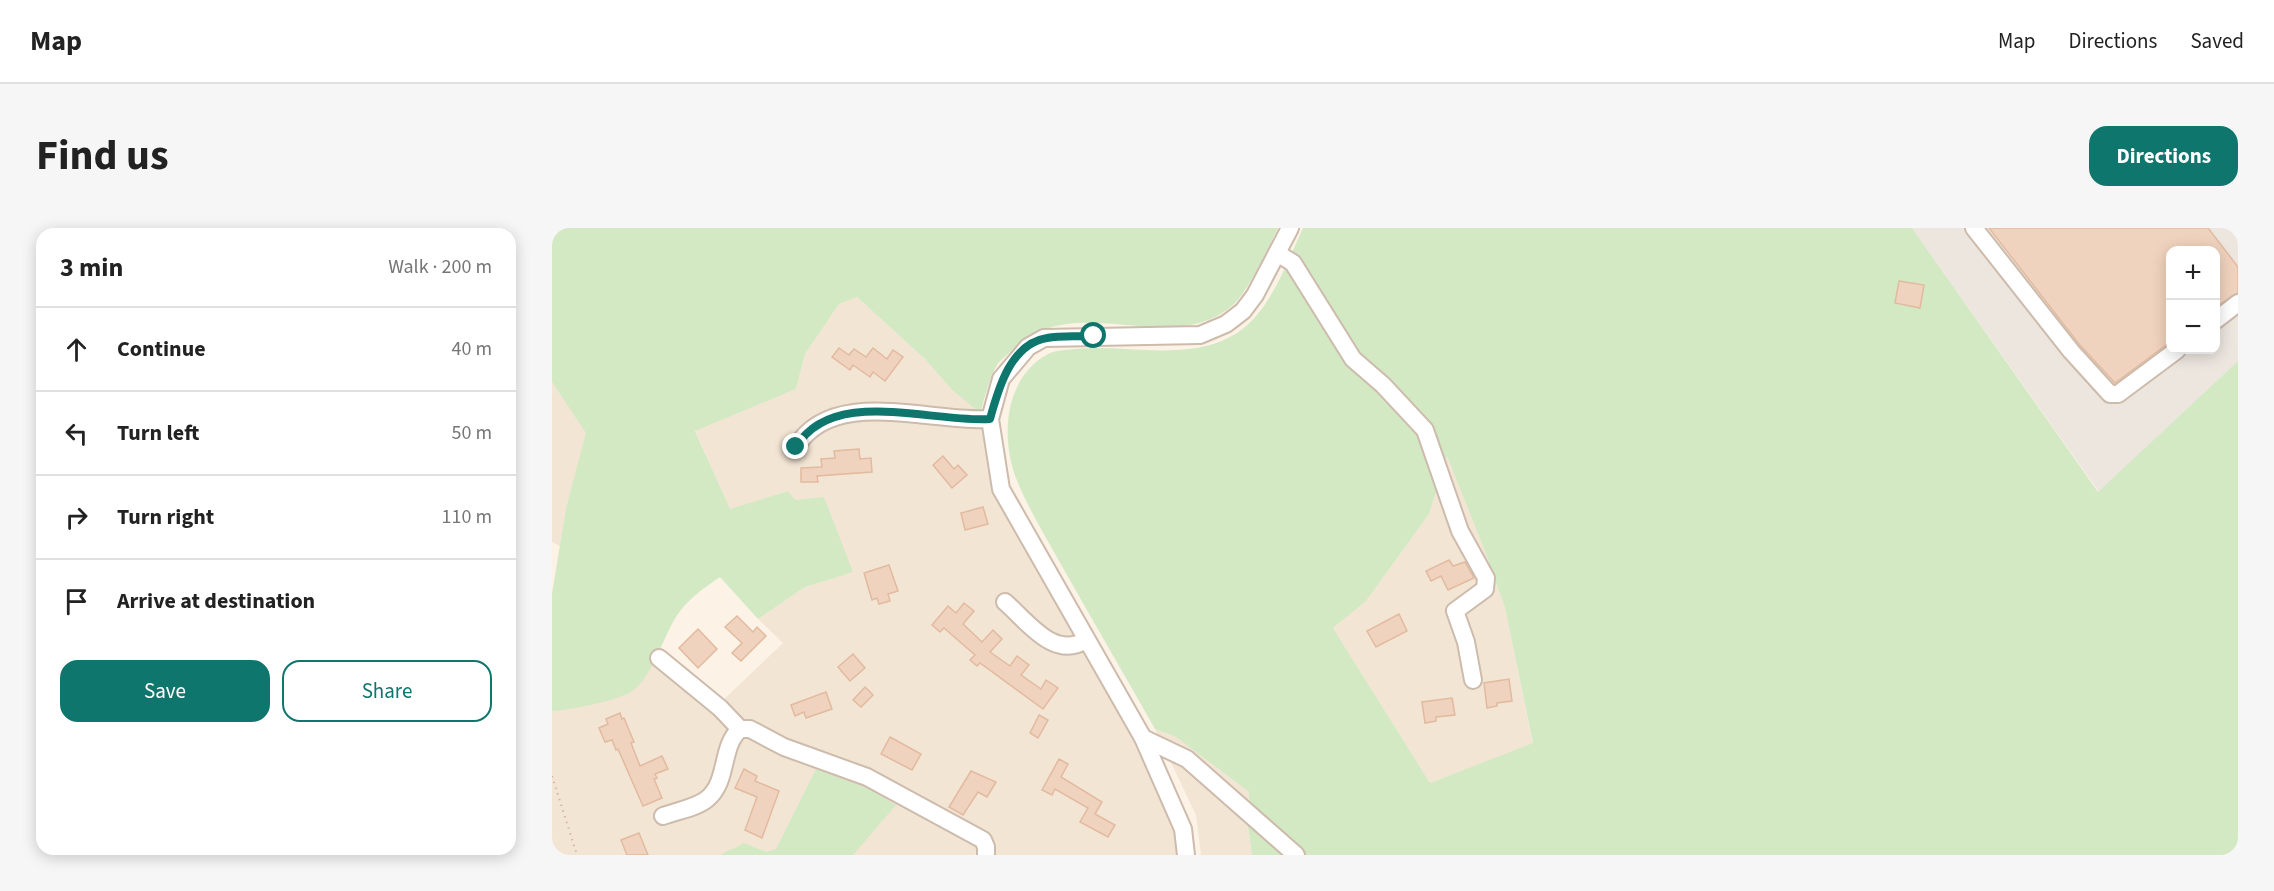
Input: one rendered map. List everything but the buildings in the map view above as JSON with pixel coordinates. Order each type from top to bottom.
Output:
[{"type":"street","points":[[1185,855],[1183,829],[1143,738],[1001,489],[990,419],[1001,379],[1028,347],[1044,338],[1200,335],[1226,324],[1243,311],[1290,228]]},
{"type":"street","points":[[1974,228],[2071,351],[2110,393],[2118,394],[2172,354]]},
{"type":"street","points":[[1277,253],[1293,263],[1353,359],[1383,385],[1425,430],[1460,531],[1486,578],[1485,589],[1455,611],[1466,642],[1473,680]]},
{"type":"street","points":[[2220,317],[2238,303]]},
{"type":"street","points":[[796,447],[803,435],[816,424],[854,411],[990,419]]},
{"type":"street","points":[[1005,602],[1053,645],[1072,647],[1086,640]]},
{"type":"street","points":[[659,658],[720,708],[740,729]]},
{"type":"street","points":[[663,816],[706,800],[719,786],[733,735],[740,729],[750,729],[784,747],[867,777],[982,840],[986,847],[986,855]]},
{"type":"street","points":[[1143,738],[1187,759],[1296,855]]},
{"type":"path","points":[[552,776],[577,855]]},
{"type":"shaded area","points":[[1912,228],[2238,228],[2238,361],[2099,492]]},
{"type":"shaded area","points":[[857,297],[926,360],[951,389],[980,413],[983,439],[1000,506],[1009,523],[1016,525],[1134,731],[1138,749],[1175,835],[1177,855],[552,855],[552,711],[584,705],[645,677],[660,648],[721,702],[783,643],[758,619],[805,587],[853,571],[787,491],[730,510],[695,430],[796,389],[805,354],[839,304]]},
{"type":"shaded area","points":[[552,382],[587,433],[566,508],[560,546],[552,542]]},
{"type":"shaded area","points":[[1447,455],[1505,608],[1533,744],[1430,783],[1333,628],[1366,601],[1429,514]]},
{"type":"shaded area","points":[[1155,729],[1176,737],[1249,792],[1248,827],[1252,855],[1201,855],[1196,815]]},
{"type":"green space","points":[[552,228],[1278,228],[1240,298],[1209,320],[1181,326],[1152,327],[1092,323],[1063,325],[1035,333],[998,363],[989,382],[980,413],[951,389],[926,360],[857,297],[839,304],[805,354],[796,389],[695,431],[730,509],[788,491],[795,500],[824,497],[853,572],[805,587],[758,619],[720,577],[682,608],[651,668],[637,687],[613,699],[552,711],[552,594],[566,508],[586,433],[552,382]]},
{"type":"green space","points":[[1303,228],[1912,228],[2098,492],[2238,361],[2238,855],[1252,855],[1248,827],[1249,792],[1176,737],[1155,729],[1027,503],[1011,462],[1008,426],[1015,392],[1023,377],[1034,364],[1048,354],[1094,348],[1192,349],[1228,338],[1242,329],[1265,305]],"holes":[[[1447,456],[1505,608],[1533,743],[1430,783],[1333,628],[1366,601],[1429,514]]]},
{"type":"green space","points":[[816,769],[870,789],[896,805],[853,855],[720,855],[744,843],[767,852],[776,849]]},
{"type":"route","points":[[796,447],[803,435],[816,424],[854,411],[952,419],[990,419],[1001,379],[1017,357],[1028,347],[1044,338],[1094,336]]}]
